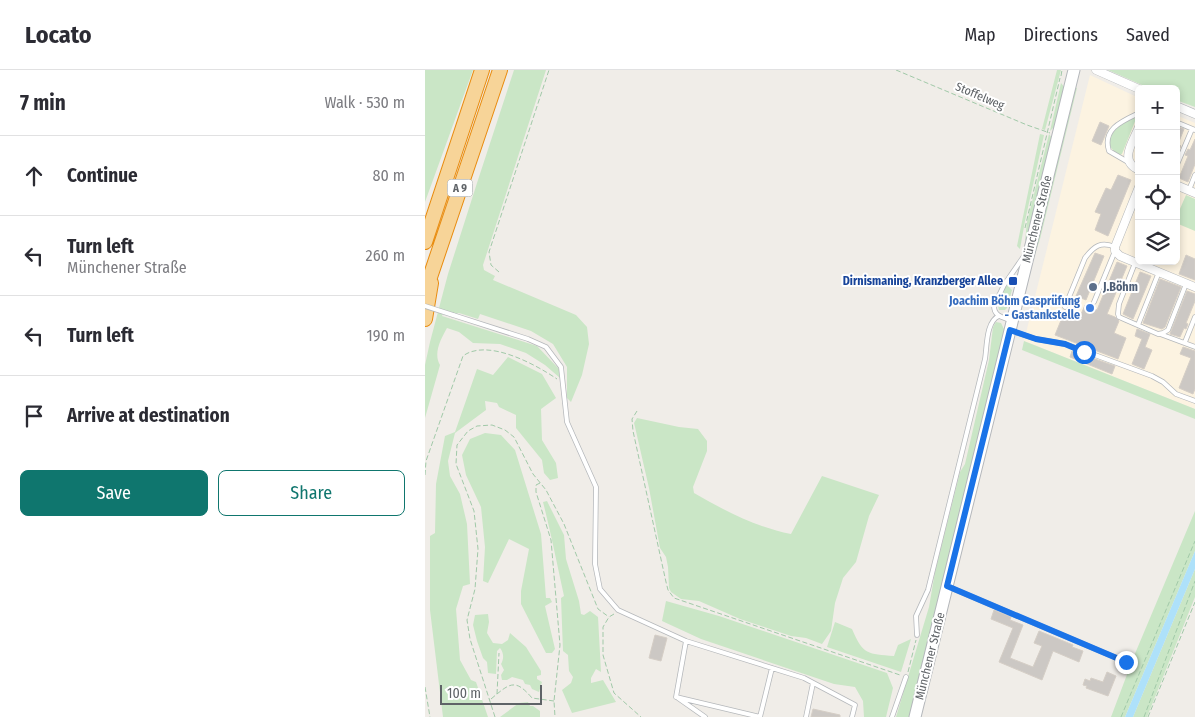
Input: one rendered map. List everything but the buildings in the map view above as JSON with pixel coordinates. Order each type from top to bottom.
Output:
[{"type":"highway","name":"A 9","points":[[425,242],[482,70]]},
{"type":"highway","name":"A 9","points":[[425,292],[500,70]]},
{"type":"highway","points":[[425,319],[435,263]]},
{"type":"main road","name":"Münchener Straße","points":[[915,717],[1030,248],[1052,133],[1074,70]]},
{"type":"street","points":[[1096,70],[1135,87]]},
{"type":"street","points":[[1180,108],[1195,114]]},
{"type":"street","points":[[1135,168],[1128,162],[1127,156],[1138,130]]},
{"type":"street","points":[[1180,187],[1192,192]]},
{"type":"street","points":[[1135,197],[1115,249],[1120,256],[1135,263]]},
{"type":"street","points":[[1140,265],[1195,287]]},
{"type":"lane","points":[[1128,162],[1109,151],[1107,141],[1114,126],[1135,115]]},
{"type":"lane","points":[[1180,124],[1193,129],[1180,158]]},
{"type":"lane","points":[[1192,192],[1195,175]]},
{"type":"lane","points":[[1065,307],[1085,258],[1097,246],[1106,243],[1115,249],[1094,302]]},
{"type":"lane","points":[[1030,248],[1014,269],[995,303],[994,310],[999,316],[1011,326],[1036,339],[1065,344],[1152,376],[1163,382],[1176,394],[1195,401]]},
{"type":"lane","points":[[1135,263],[1117,310],[1119,317],[1178,342],[1185,342],[1195,347]]},
{"type":"lane","points":[[1138,325],[1159,272]]},
{"type":"lane","points":[[1158,334],[1168,330],[1187,284]]},
{"type":"lane","points":[[425,306],[528,339],[546,348],[561,367],[567,422],[596,486],[595,564],[600,589],[618,610],[686,641],[803,678],[855,705],[852,717]]},
{"type":"lane","points":[[917,635],[916,616],[928,590],[985,359],[991,326],[993,320],[999,316]]},
{"type":"lane","points":[[1185,342],[1195,317]]},
{"type":"lane","points":[[947,586],[1126,662]]},
{"type":"lane","points":[[676,697],[686,641]]},
{"type":"lane","points":[[676,697],[760,717],[772,668]]},
{"type":"lane","points":[[892,717],[906,678]]},
{"type":"lane","points":[[805,717],[813,683]]},
{"type":"lane","points":[[676,697],[705,717]]},
{"type":"path","points":[[499,272],[491,265],[489,252],[549,70]]},
{"type":"path","name":"Stoffelweg","points":[[896,70],[1052,133]]},
{"type":"path","points":[[1025,229],[1052,133],[1060,78]]},
{"type":"path","points":[[425,475],[426,461],[463,356],[470,351],[483,350],[511,355],[543,370],[563,384]]},
{"type":"path","points":[[637,411],[632,419],[633,431],[665,582],[667,590],[673,598],[906,678],[917,635]]},
{"type":"path","points":[[495,717],[470,639],[467,620],[475,589],[478,549],[474,511],[456,464],[457,445],[468,431],[477,426],[492,425],[505,430],[514,437],[533,474],[541,483],[564,524],[598,609],[609,617]]},
{"type":"path","points":[[541,483],[537,485],[536,492],[551,540],[560,645],[554,701],[555,717]]},
{"type":"path","points":[[1121,717],[1195,541]]},
{"type":"path","points":[[1144,717],[1195,581]]},
{"type":"path","points":[[1148,717],[1195,602]]},
{"type":"path","points":[[618,610],[609,617],[603,627],[603,655],[614,693],[641,717]]},
{"type":"path","points":[[497,694],[499,653]]},
{"type":"path","points":[[491,700],[497,694],[517,684],[532,698],[554,701]]},
{"type":"path","points":[[425,687],[430,717]]},
{"type":"shaded area","points":[[1090,75],[1135,96],[1135,265],[1180,265],[1180,117],[1195,123],[1195,409],[1024,341]]},
{"type":"green space","points":[[425,70],[473,70],[425,202]]},
{"type":"green space","points":[[514,70],[546,70],[483,265],[484,270],[495,276],[493,280],[576,315],[587,327],[589,344],[582,375],[571,402],[567,398],[567,367],[553,344],[531,331],[480,314],[478,319],[444,310],[442,316],[537,346],[559,369],[560,378],[545,365],[526,353],[500,344],[473,343],[459,332],[447,328],[439,346],[437,356],[440,365],[425,418],[425,365],[430,342],[448,274]]},
{"type":"green space","points":[[1057,70],[1061,70],[1045,130],[1042,129]]},
{"type":"green space","points":[[1108,70],[1195,70],[1195,107],[1180,101],[1180,85],[1142,85]]},
{"type":"green space","points":[[1061,83],[1065,88],[1055,126],[1050,131]]},
{"type":"green space","points":[[1074,87],[1077,88],[1040,239],[1028,276]]},
{"type":"green space","points":[[1134,118],[1135,122],[1122,154],[1119,155],[1113,150],[1109,139],[1116,128],[1127,120]]},
{"type":"green space","points":[[1040,134],[1044,135],[1020,249],[1017,246]]},
{"type":"green space","points":[[1049,134],[1052,138],[1028,236],[1025,241],[1027,222]]},
{"type":"green space","points":[[1186,195],[1195,199],[1195,231],[1180,225],[1180,209]]},
{"type":"green space","points":[[1014,276],[1011,285],[1009,284],[1012,290],[1007,308],[999,310],[1000,297]]},
{"type":"green space","points":[[996,322],[1001,323],[1004,334],[910,717],[896,717],[929,607],[935,572],[960,472],[965,464],[989,360],[993,327]]},
{"type":"green space","points":[[1024,341],[1195,409],[1195,419],[1022,350]]},
{"type":"green space","points":[[508,357],[542,374],[556,398],[541,409],[542,440],[556,463],[558,478],[550,480],[544,473],[542,460],[516,428],[516,415],[499,407],[497,403],[485,401],[486,410],[455,433],[448,461],[450,476],[460,494],[467,524],[470,584],[463,586],[456,609],[460,660],[471,680],[476,682],[488,717],[443,717],[430,610],[430,536],[435,533],[436,484],[445,436],[455,432],[477,369],[493,375]]},
{"type":"green space","points":[[637,418],[698,429],[707,441],[707,451],[693,487],[694,493],[729,512],[765,527],[791,534],[822,476],[879,495],[869,516],[856,562],[843,578],[835,603],[831,631],[822,644],[740,619],[699,601],[681,599],[671,592],[666,557],[660,548],[634,423]]},
{"type":"green space","points":[[485,433],[501,435],[515,450],[541,534],[546,598],[550,598],[552,602],[545,606],[555,649],[552,653],[546,653],[521,604],[521,591],[529,549],[509,539],[488,583],[483,581],[485,547],[481,507],[466,475],[462,455],[470,439]]},
{"type":"green space","points":[[547,501],[564,535],[566,559],[581,614],[584,615],[590,611],[598,617],[601,672],[596,669],[591,678],[591,683],[603,680],[616,702],[572,713],[562,690],[571,683],[573,677],[569,671],[568,655],[563,651],[561,598],[564,596],[543,502]]},
{"type":"green space","points":[[1195,511],[1195,551],[1125,717],[1111,717],[1134,656]]},
{"type":"green space","points":[[1195,569],[1195,597],[1147,717],[1133,717]]},
{"type":"green space","points":[[666,601],[719,616],[887,673],[893,688],[886,717],[864,717],[863,701],[855,687],[834,684],[701,639],[662,621]]},
{"type":"green space","points":[[488,614],[487,633],[493,643],[502,644],[508,640],[510,633],[526,647],[541,671],[541,675],[537,676],[537,679],[542,682],[539,692],[532,689],[530,685],[525,684],[523,680],[512,677],[502,680],[501,675],[504,670],[501,664],[503,656],[500,648],[497,651],[496,674],[488,673],[487,662],[483,658],[473,625],[475,615]]},
{"type":"green space","points":[[835,622],[852,629],[856,638],[867,652],[878,655],[894,656],[898,645],[911,639],[901,672],[827,647]]},
{"type":"green space","points":[[528,702],[530,706],[540,711],[540,717],[500,717],[519,703]]},
{"type":"water","points":[[1195,551],[1195,569],[1133,717],[1125,717]]},
{"type":"place","name":"Dirnismaning, Kranzberger Allee","points":[[1013,281]]},
{"type":"place","name":"J.Böhm","points":[[1093,287]]},
{"type":"place","name":"Joachim Böhm Gasprüfung - Gastankstelle","points":[[1090,308]]},
{"type":"route","points":[[1084,352],[1065,344],[1036,339],[1010,330],[947,586],[1126,662]]}]
